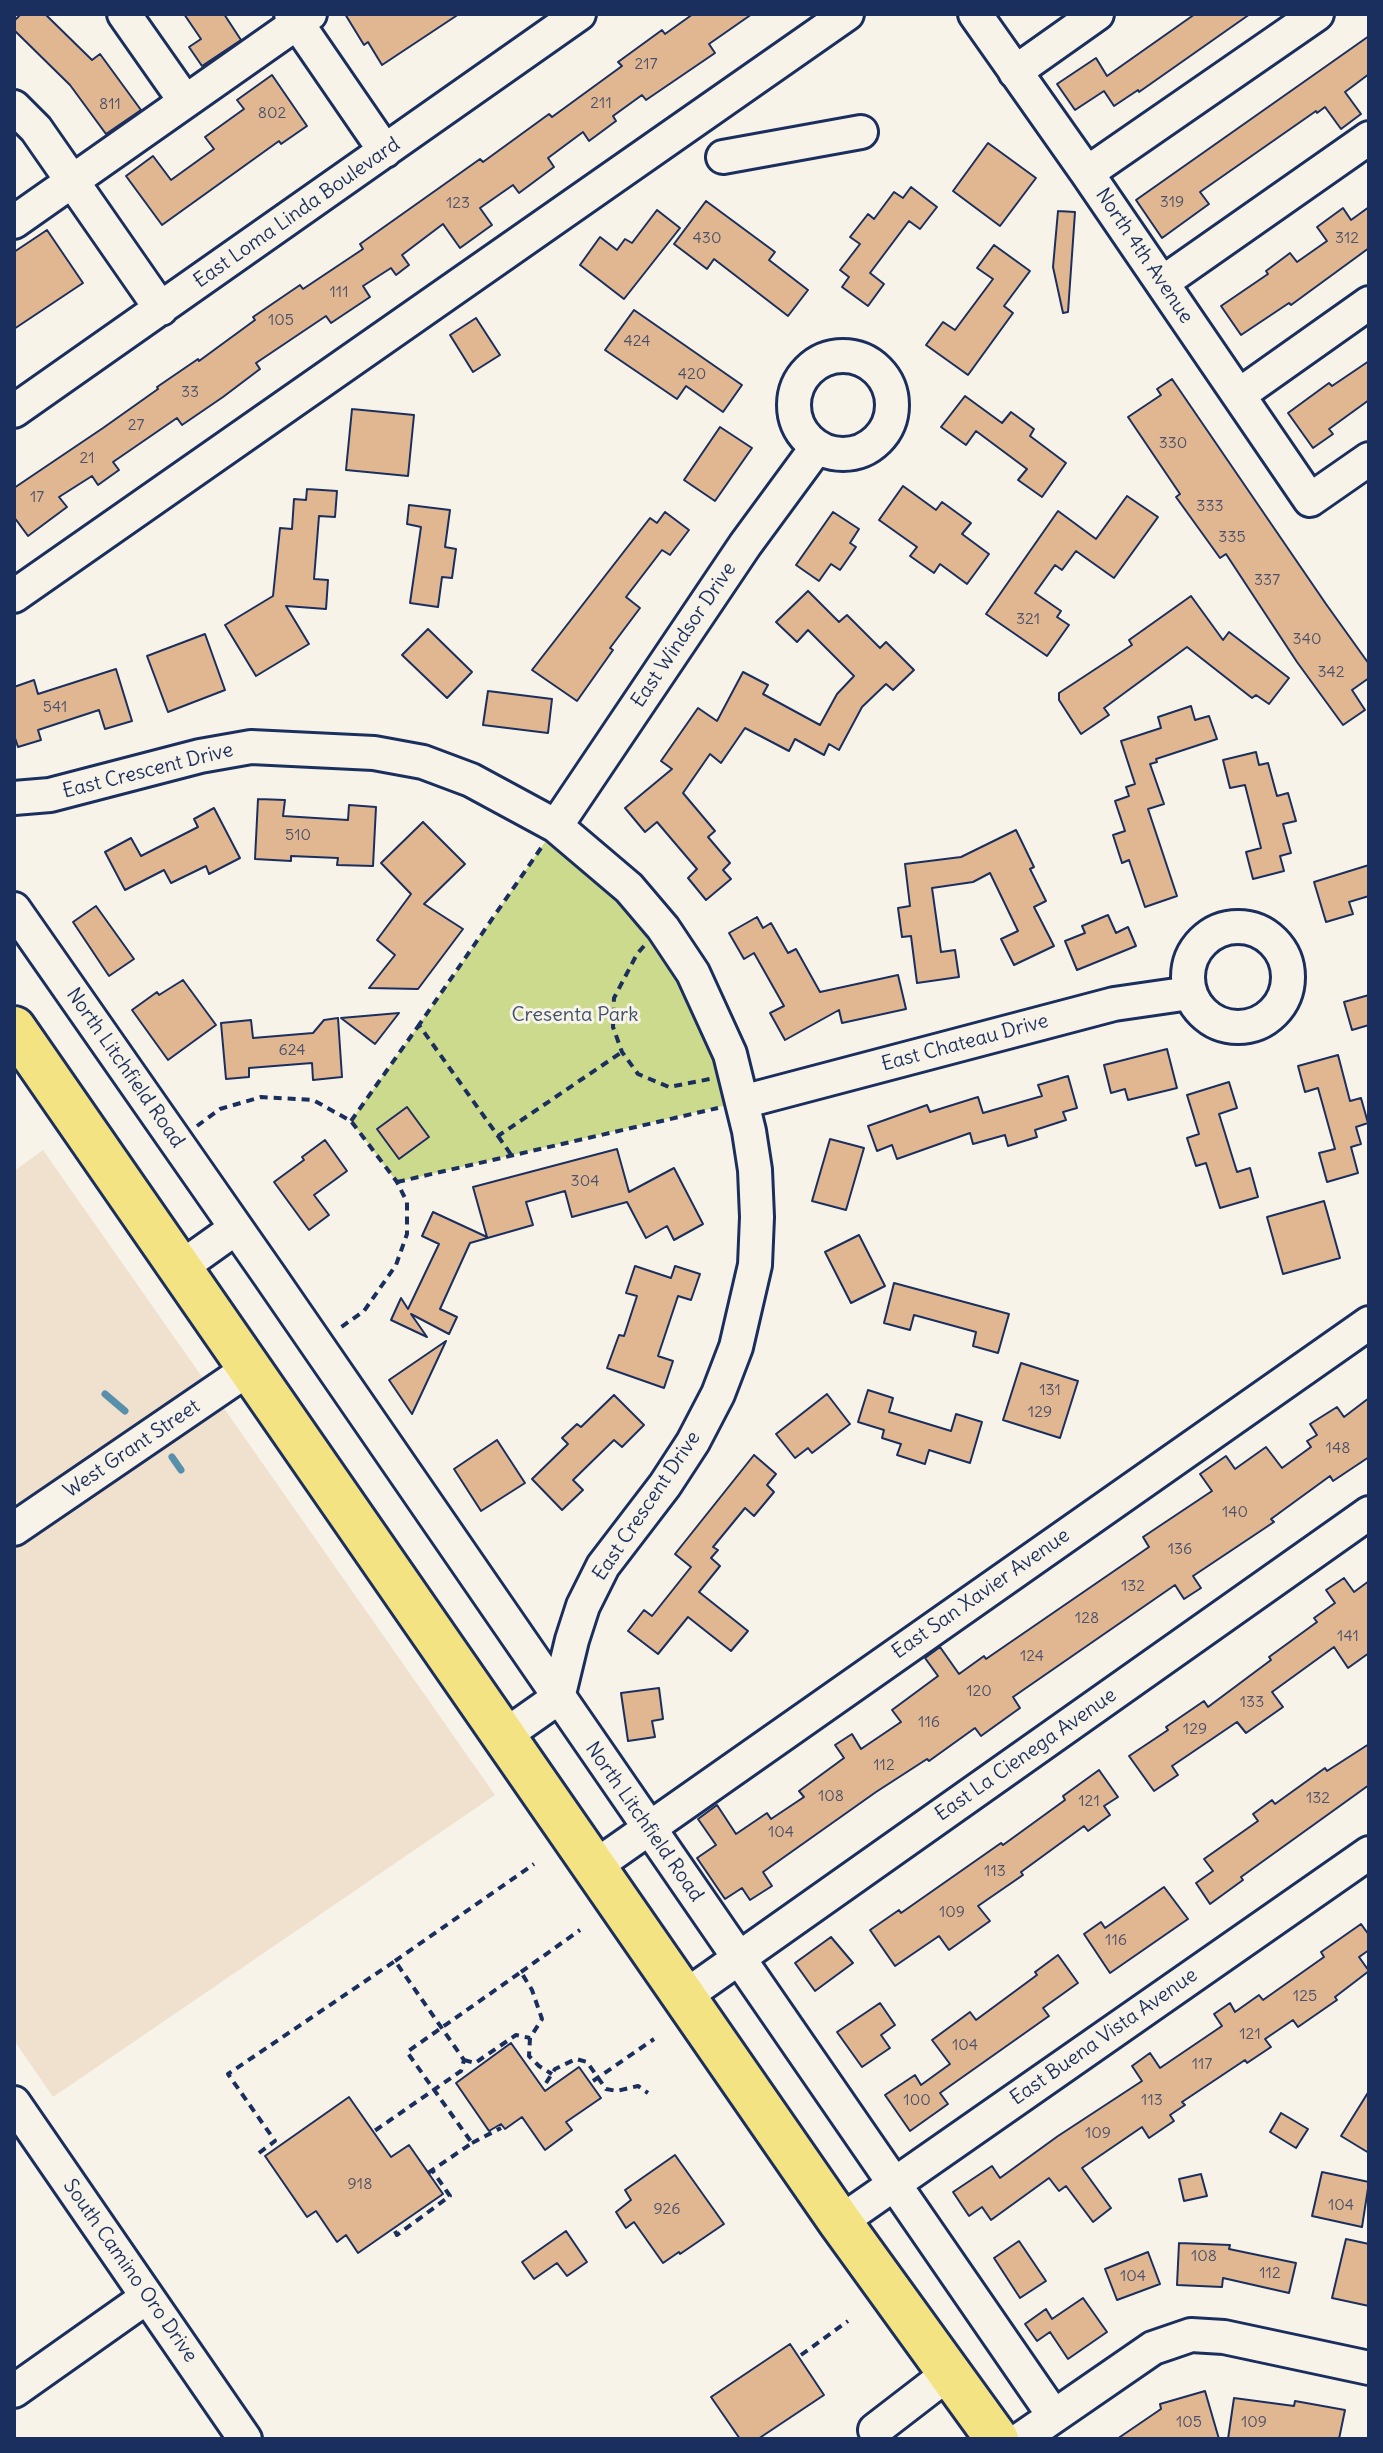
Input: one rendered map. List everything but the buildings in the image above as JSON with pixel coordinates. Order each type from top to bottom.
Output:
[{"type":"main road","points":[[14,1028],[840,2222],[949,2373],[1001,2438]]},
{"type":"street","points":[[124,14],[185,101]]},
{"type":"street","name":"East Loma Linda Boulevard","points":[[14,411],[579,14]]},
{"type":"street","points":[[14,596],[847,14]]},
{"type":"street","name":"North 4th Avenue","points":[[975,14],[1310,500],[1369,459]]},
{"type":"street","points":[[1015,72],[1097,14]]},
{"type":"street","points":[[1087,173],[1317,14]]},
{"type":"street","points":[[14,222],[299,17],[385,151]]},
{"type":"street","points":[[14,107],[36,129],[161,309]]},
{"type":"street","points":[[723,157],[861,132]]},
{"type":"street","points":[[1162,283],[1369,138]]},
{"type":"street","points":[[1239,395],[1369,303]]},
{"type":"street","name":"East Windsor Drive","points":[[556,826],[745,545],[817,447]]},
{"type":"street","name":"East Crescent Drive","points":[[14,798],[50,795],[200,756],[251,747],[374,753],[423,762],[471,780],[556,826],[629,888],[663,928],[693,973],[730,1054],[738,1088],[755,1170],[755,1265],[736,1347],[718,1394],[693,1442],[665,1485],[603,1566],[583,1606],[558,1698]]},
{"type":"street","name":"North Litchfield Road","points":[[14,909],[1054,2416]]},
{"type":"street","name":"East Chateau Drive","points":[[738,1088],[1114,1004],[1190,993]]},
{"type":"street","points":[[180,1268],[236,1228]]},
{"type":"street","name":"East San Xavier Avenue","points":[[594,1867],[1369,1323]]},
{"type":"street","name":"West Grant Street","points":[[14,1529],[250,1368]]},
{"type":"street","name":"East La Cienega Avenue","points":[[684,1997],[1369,1513]]},
{"type":"street","points":[[504,1736],[558,1698]]},
{"type":"street","name":"East Buena Vista Avenue","points":[[840,2222],[1369,1853]]},
{"type":"street","name":"South Camino Oro Drive","points":[[14,2103],[245,2439]]},
{"type":"street","points":[[14,2391],[147,2297]]},
{"type":"street","points":[[1001,2438],[1054,2416],[1153,2348],[1191,2335],[1224,2337],[1369,2368]]},
{"type":"street","points":[[875,2430],[949,2373]]},
{"type":"path","points":[[351,1121],[556,826]]},
{"type":"path","points":[[663,928],[637,954],[614,998],[613,1027],[622,1052],[638,1074],[669,1087],[738,1088]]},
{"type":"path","points":[[419,1025],[512,1156]]},
{"type":"path","points":[[498,1136],[622,1052]]},
{"type":"path","points":[[397,1182],[512,1156],[738,1088]]},
{"type":"path","points":[[176,1141],[220,1109],[261,1097],[313,1100],[351,1121],[397,1182],[407,1202],[407,1234],[396,1265],[364,1311],[317,1345]]},
{"type":"path","points":[[259,2153],[275,2141],[228,2074],[534,1864]]},
{"type":"path","points":[[472,2143],[407,2052],[580,1930]]},
{"type":"path","points":[[395,1961],[464,2060],[475,2063],[516,2035],[530,2038]]},
{"type":"path","points":[[521,1972],[532,1990],[542,2019],[530,2038],[529,2056],[552,2074]]},
{"type":"path","points":[[596,2079],[654,2039]]},
{"type":"path","points":[[546,2083],[555,2069],[576,2059],[587,2062],[596,2079],[606,2089],[617,2091],[638,2086],[648,2093]]},
{"type":"path","points":[[373,2132],[461,2071],[464,2060]]},
{"type":"path","points":[[395,2231],[397,2235],[450,2196],[430,2171],[501,2128]]},
{"type":"path","points":[[801,2355],[848,2321]]},
{"type":"shaded area","points":[[43,1150],[495,1795],[53,2097],[14,2040],[14,1171]]},
{"type":"green space","name":"Cresenta Park","points":[[556,826],[693,973],[727,1105],[397,1182],[351,1121]]},
{"type":"waterway","points":[[105,1394],[125,1411]]},
{"type":"waterway","points":[[172,1457],[181,1470]]}]
